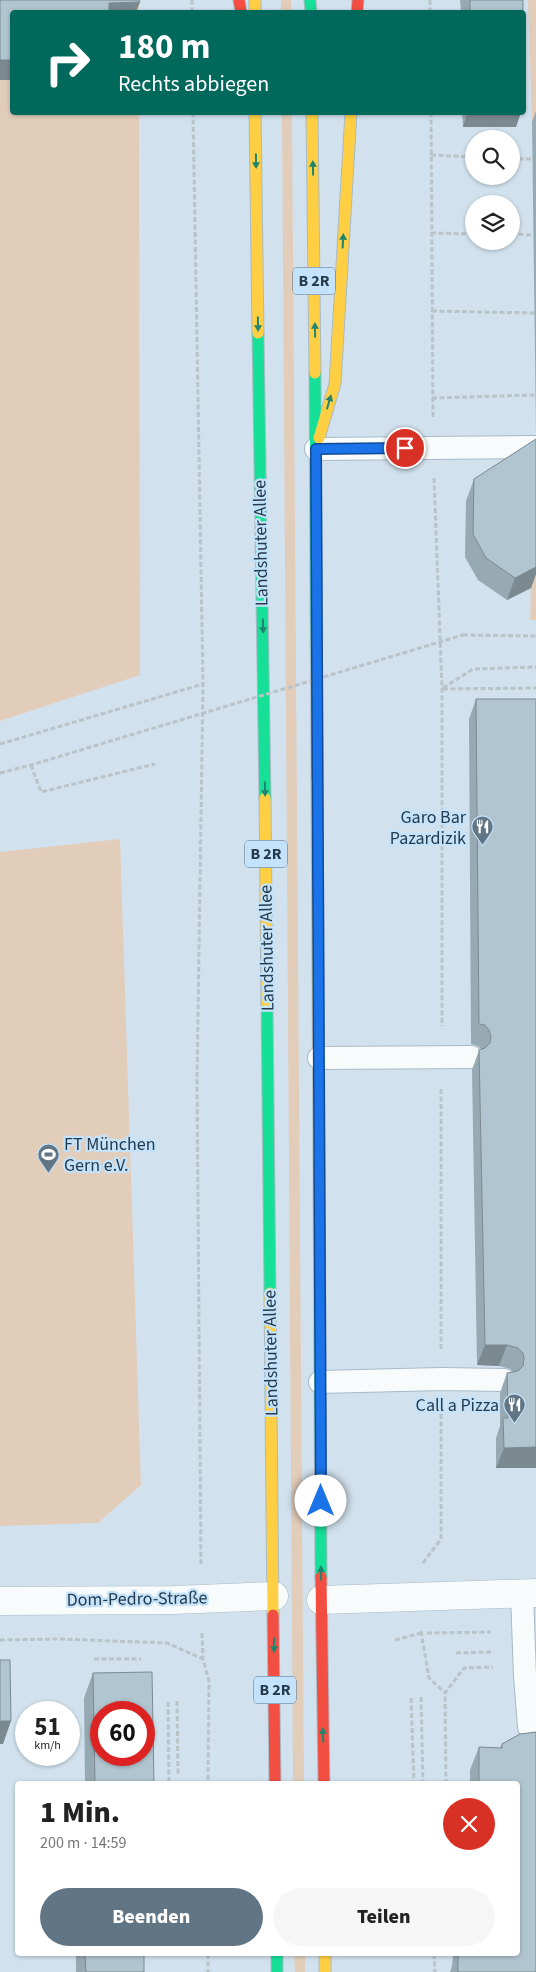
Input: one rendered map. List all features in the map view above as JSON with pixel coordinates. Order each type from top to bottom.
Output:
[{"type":"main road","name":"Landshuter Allee","points":[[255,115],[275,1781]]},
{"type":"main road","name":"B 2R","points":[[312,115],[316,449],[321,1600],[324,1781]]},
{"type":"main road","points":[[316,449],[334,384],[351,115]]},
{"type":"main road","points":[[277,1956],[277,1972]]},
{"type":"main road","points":[[324,1956],[325,1972]]},
{"type":"street","points":[[321,1600],[529,1593]]},
{"type":"street","name":"Dom-Pedro-Straße","points":[[0,1601],[200,1599],[274,1596]]},
{"type":"lane","points":[[316,449],[405,448],[433,450],[536,447]]},
{"type":"lane","points":[[319,1058],[471,1057]]},
{"type":"lane","points":[[320,1382],[441,1379],[504,1380]]},
{"type":"lane","points":[[529,1593],[524,1642],[529,1727]]},
{"type":"path","points":[[193,115],[203,684],[197,1081],[202,1546],[200,1599],[203,1659],[209,1681],[208,1781]]},
{"type":"path","points":[[430,115],[433,450],[442,688],[441,1539],[420,1566],[421,1633],[429,1678],[445,1692]]},
{"type":"path","points":[[431,155],[465,157]]},
{"type":"path","points":[[520,158],[532,159]]},
{"type":"path","points":[[432,233],[465,234]]},
{"type":"path","points":[[520,234],[534,234]]},
{"type":"path","points":[[432,311],[534,313]]},
{"type":"path","points":[[432,398],[535,395]]},
{"type":"path","points":[[0,772],[31,765],[463,635],[536,636]]},
{"type":"path","points":[[442,688],[473,669],[536,667]]},
{"type":"path","points":[[0,744],[203,684]]},
{"type":"path","points":[[442,688],[536,688]]},
{"type":"path","points":[[31,765],[41,792],[155,764]]},
{"type":"path","points":[[395,1640],[421,1633],[524,1642],[511,1667],[464,1668],[445,1692],[446,1781]]},
{"type":"path","points":[[0,1640],[167,1643],[203,1659]]},
{"type":"path","points":[[456,1653],[499,1652]]},
{"type":"path","points":[[94,1659],[141,1659]]},
{"type":"path","points":[[421,1697],[423,1781]]},
{"type":"path","points":[[411,1698],[414,1781]]},
{"type":"path","points":[[177,1701],[178,1775]]},
{"type":"path","points":[[168,1702],[169,1781]]},
{"type":"path","points":[[208,1956],[208,1972]]},
{"type":"path","points":[[434,1956],[435,1972]]},
{"type":"shaded area","points":[[0,0],[139,0],[139,10],[10,10],[10,115],[139,115],[140,675],[0,721]]},
{"type":"shaded area","points":[[281,0],[291,0],[291,10],[281,10]]},
{"type":"shaded area","points":[[528,0],[536,0],[536,122],[532,122]]},
{"type":"shaded area","points":[[282,115],[292,115],[304,1781],[293,1781]]},
{"type":"shaded area","points":[[536,553],[536,620],[530,620],[531,588]]},
{"type":"shaded area","points":[[120,839],[141,1485],[98,1523],[0,1526],[0,852]]},
{"type":"shaded area","points":[[294,1956],[305,1956],[305,1972],[295,1972]]},
{"type":"building","points":[[0,0],[139,0],[140,2],[109,3],[109,10],[10,10],[10,60],[0,60]]},
{"type":"building","points":[[470,0],[523,0],[523,10],[470,10]]},
{"type":"building","points":[[536,439],[536,567],[515,578],[486,558],[473,534],[474,479]]},
{"type":"building","points":[[476,699],[536,699],[536,1447],[504,1448],[503,1418],[508,1418],[507,1373],[518,1371],[523,1366],[523,1353],[518,1348],[507,1345],[485,1345],[479,1050],[485,1048],[490,1043],[491,1036],[485,1025],[479,1024]]},
{"type":"building","points":[[0,1660],[10,1660],[11,1721],[0,1721]]},
{"type":"building","points":[[152,1672],[153,1701],[94,1701],[93,1673]]},
{"type":"building","points":[[536,1732],[536,1972],[458,1972],[458,1956],[520,1956],[520,1781],[479,1781],[479,1747],[502,1748],[502,1744],[520,1734]]},
{"type":"building","points":[[95,1766],[154,1766],[154,1781],[95,1781]]},
{"type":"building","points":[[85,1956],[144,1956],[144,1972],[86,1972]]},
{"type":"traffic: fast","points":[[310,0],[311,10]]},
{"type":"traffic: fast","points":[[258,333],[265,798]]},
{"type":"traffic: fast","points":[[315,373],[317,780]]},
{"type":"traffic: fast","points":[[267,1005],[270,1293]]},
{"type":"traffic: fast","points":[[319,1160],[321,1577]]},
{"type":"traffic: fast","points":[[277,1956],[277,1972]]},
{"type":"traffic: slow","points":[[255,0],[255,10]]},
{"type":"traffic: slow","points":[[255,115],[258,333]]},
{"type":"traffic: slow","points":[[312,115],[315,373]]},
{"type":"traffic: slow","points":[[319,438],[335,384],[351,115]]},
{"type":"traffic: slow","points":[[317,780],[319,1160]]},
{"type":"traffic: slow","points":[[265,798],[267,1005]]},
{"type":"traffic: slow","points":[[270,1293],[273,1615]]},
{"type":"traffic: slow","points":[[325,1956],[325,1972]]},
{"type":"traffic: jam","points":[[239,0],[241,10]]},
{"type":"traffic: jam","points":[[357,10],[358,0]]},
{"type":"traffic: jam","points":[[321,1577],[324,1781]]},
{"type":"traffic: jam","points":[[273,1615],[275,1781]]},
{"type":"place","name":"Garo Bar Pazardizik","points":[[482,846]]},
{"type":"place","name":"FT München Gern e.V.","points":[[48,1173]]},
{"type":"place","name":"Call a Pizza","points":[[515,1424]]},
{"type":"route","points":[[321,1501],[316,449],[405,448]]}]
